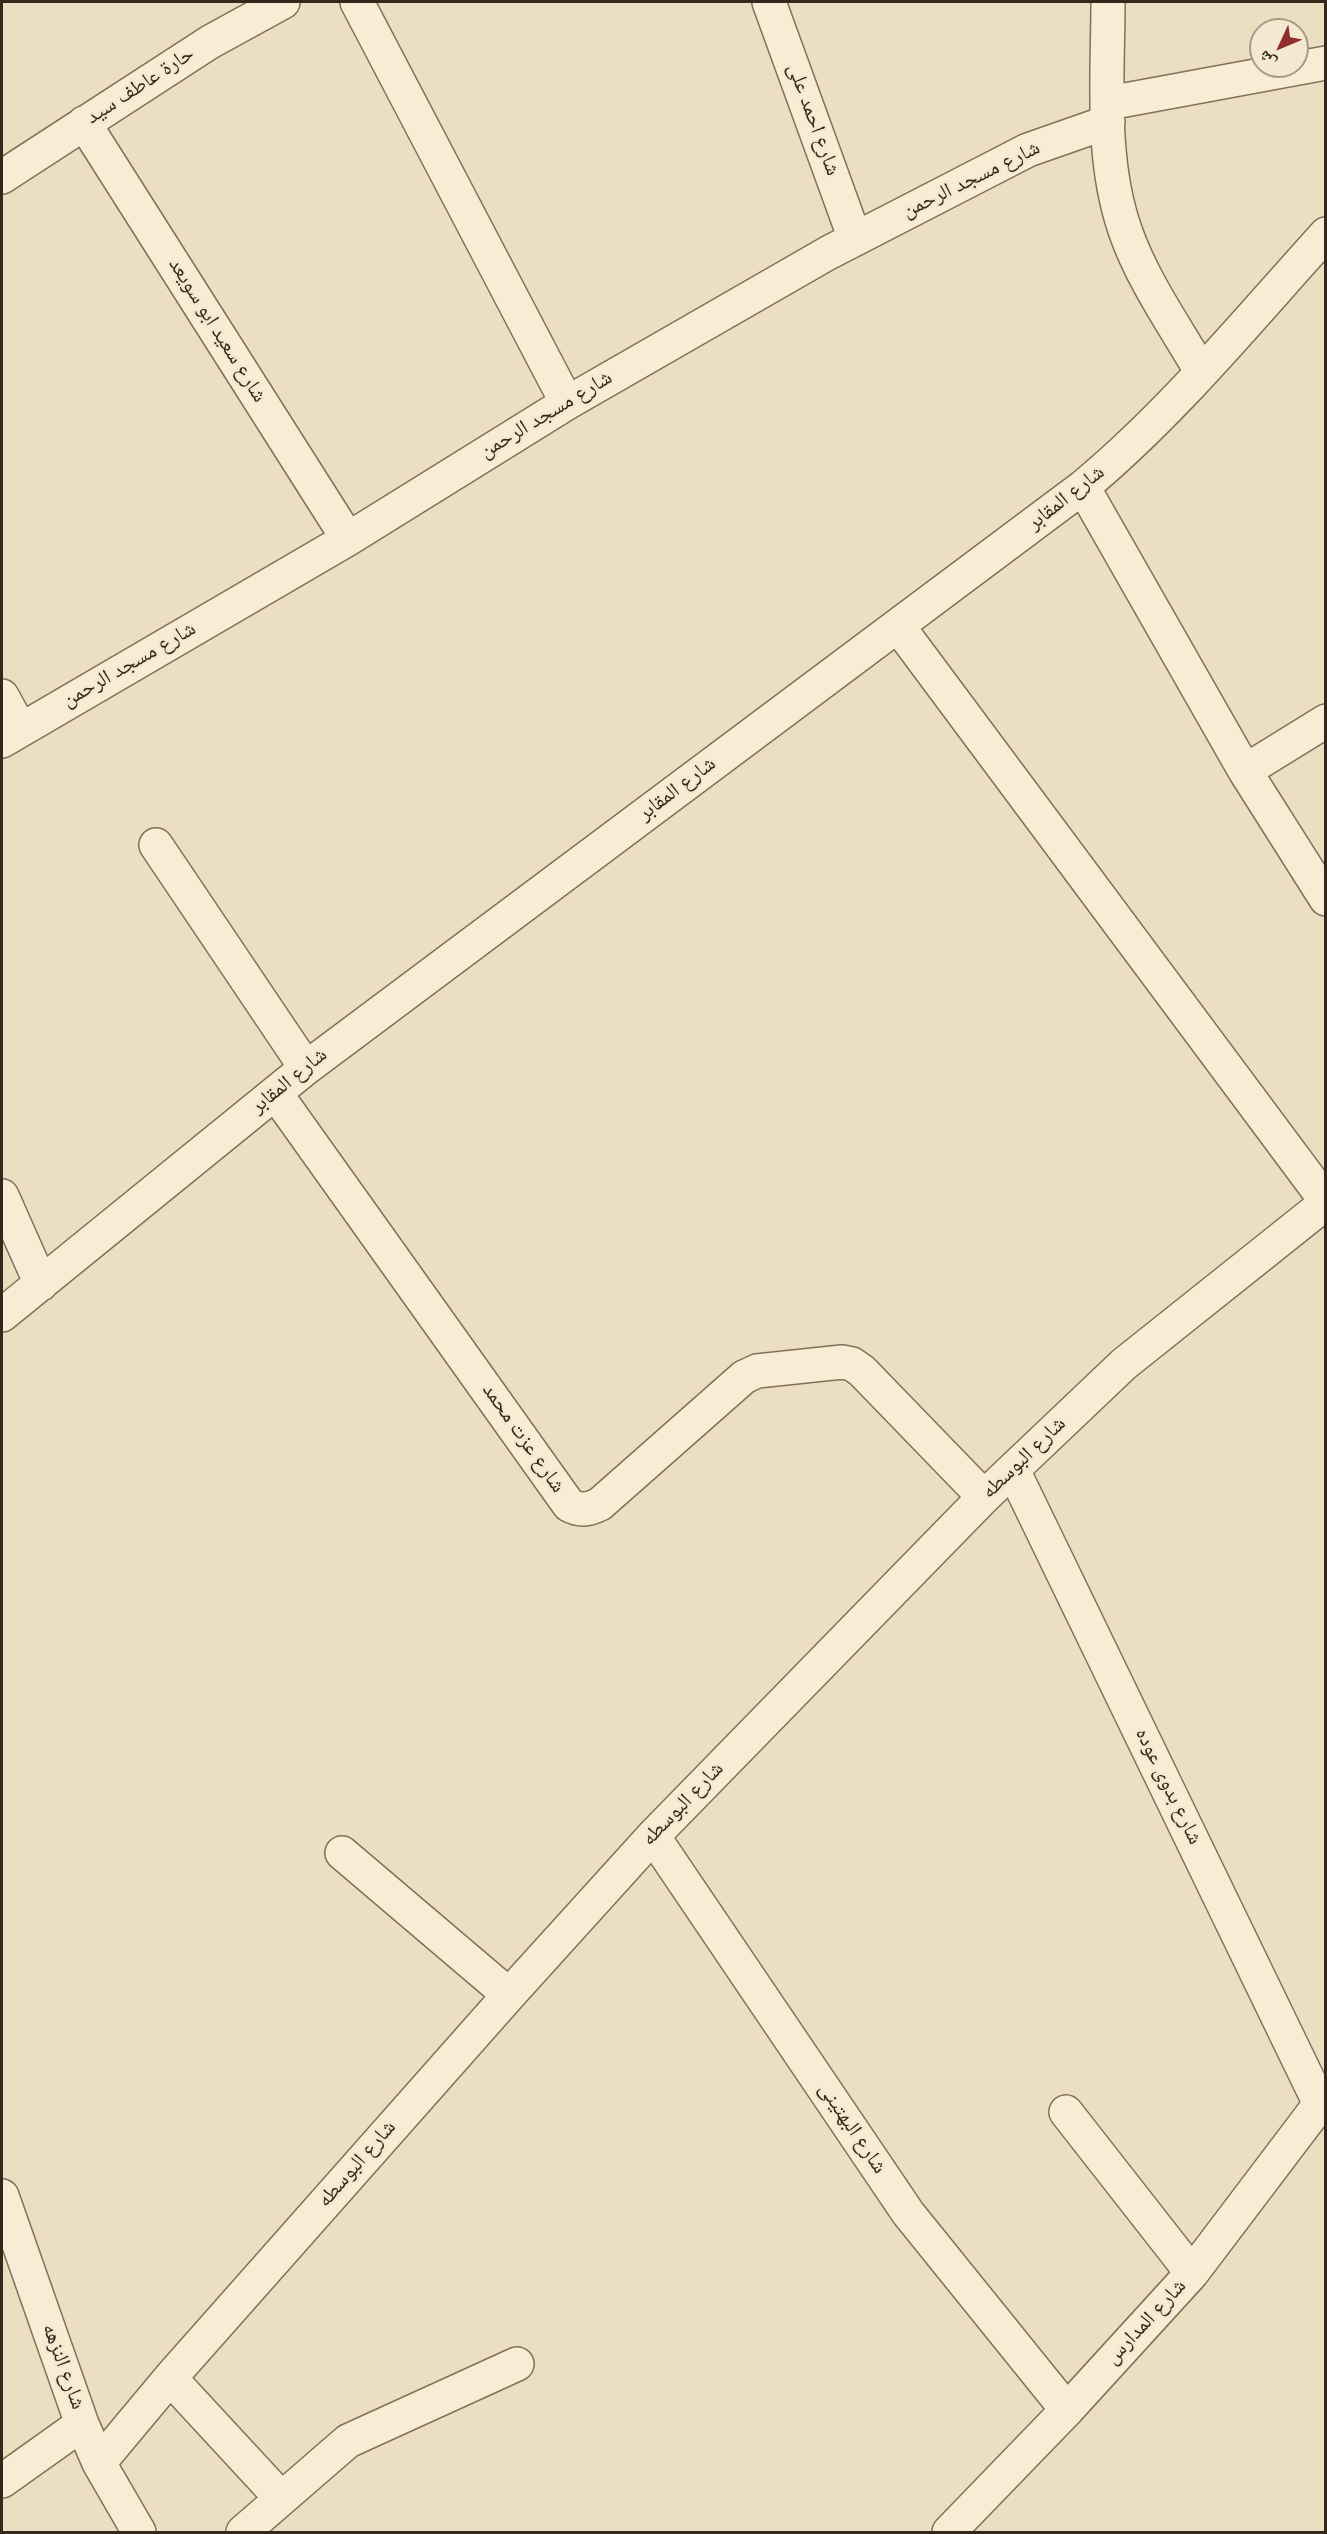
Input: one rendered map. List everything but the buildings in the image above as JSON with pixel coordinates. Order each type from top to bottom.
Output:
[{"type":"street","name":"حارة عاطف سيد","points":[[2,177],[210,42],[283,2]]},
{"type":"street","points":[[357,2],[567,403]]},
{"type":"street","name":"شارع احمد على","points":[[769,2],[855,239]]},
{"type":"street","points":[[1108,2],[1108,112],[1112,181],[1125,230],[1146,276],[1201,371]]},
{"type":"street","name":"شارع مسجد الرحمن","points":[[11,735],[348,539],[567,403],[855,239],[1028,150],[1108,112],[1326,63]]},
{"type":"street","name":"شارع سعيد ابو سويعد","points":[[84,123],[348,539]]},
{"type":"street","name":"شارع المقابر","points":[[2,1315],[306,1068],[1083,488],[1154,424],[1326,234]]},
{"type":"street","points":[[1083,488],[1245,771],[1326,899]]},
{"type":"street","points":[[898,626],[1326,1202]]},
{"type":"street","points":[[2,696],[11,735]]},
{"type":"street","points":[[1245,771],[1326,721]]},
{"type":"street","points":[[156,845],[306,1068]]},
{"type":"street","name":"شارع عزت محمد","points":[[276,1094],[569,1504],[578,1510],[590,1509],[600,1504],[744,1377],[757,1371],[842,1362],[852,1364],[862,1371],[984,1497]]},
{"type":"street","points":[[2,1196],[41,1284]]},
{"type":"street","name":"شارع البوسطه","points":[[99,2463],[170,2378],[653,1836],[984,1497],[1124,1364],[1326,1202]]},
{"type":"street","name":"شارع بدوى عوده","points":[[1013,1470],[1323,2100]]},
{"type":"street","name":"شارع البهتينى","points":[[653,1836],[908,2213],[1067,2410]]},
{"type":"street","points":[[342,1853],[509,1995]]},
{"type":"street","name":"شارع المدارس","points":[[948,2532],[1067,2410],[1192,2273],[1323,2100]]},
{"type":"street","points":[[1066,2112],[1192,2273]]},
{"type":"street","name":"شارع النزهه","points":[[2,2202],[82,2424],[99,2463],[139,2532]]},
{"type":"street","points":[[243,2532],[348,2441],[518,2364]]},
{"type":"street","points":[[170,2378],[281,2498]]},
{"type":"street","points":[[2,2481],[82,2424]]}]
